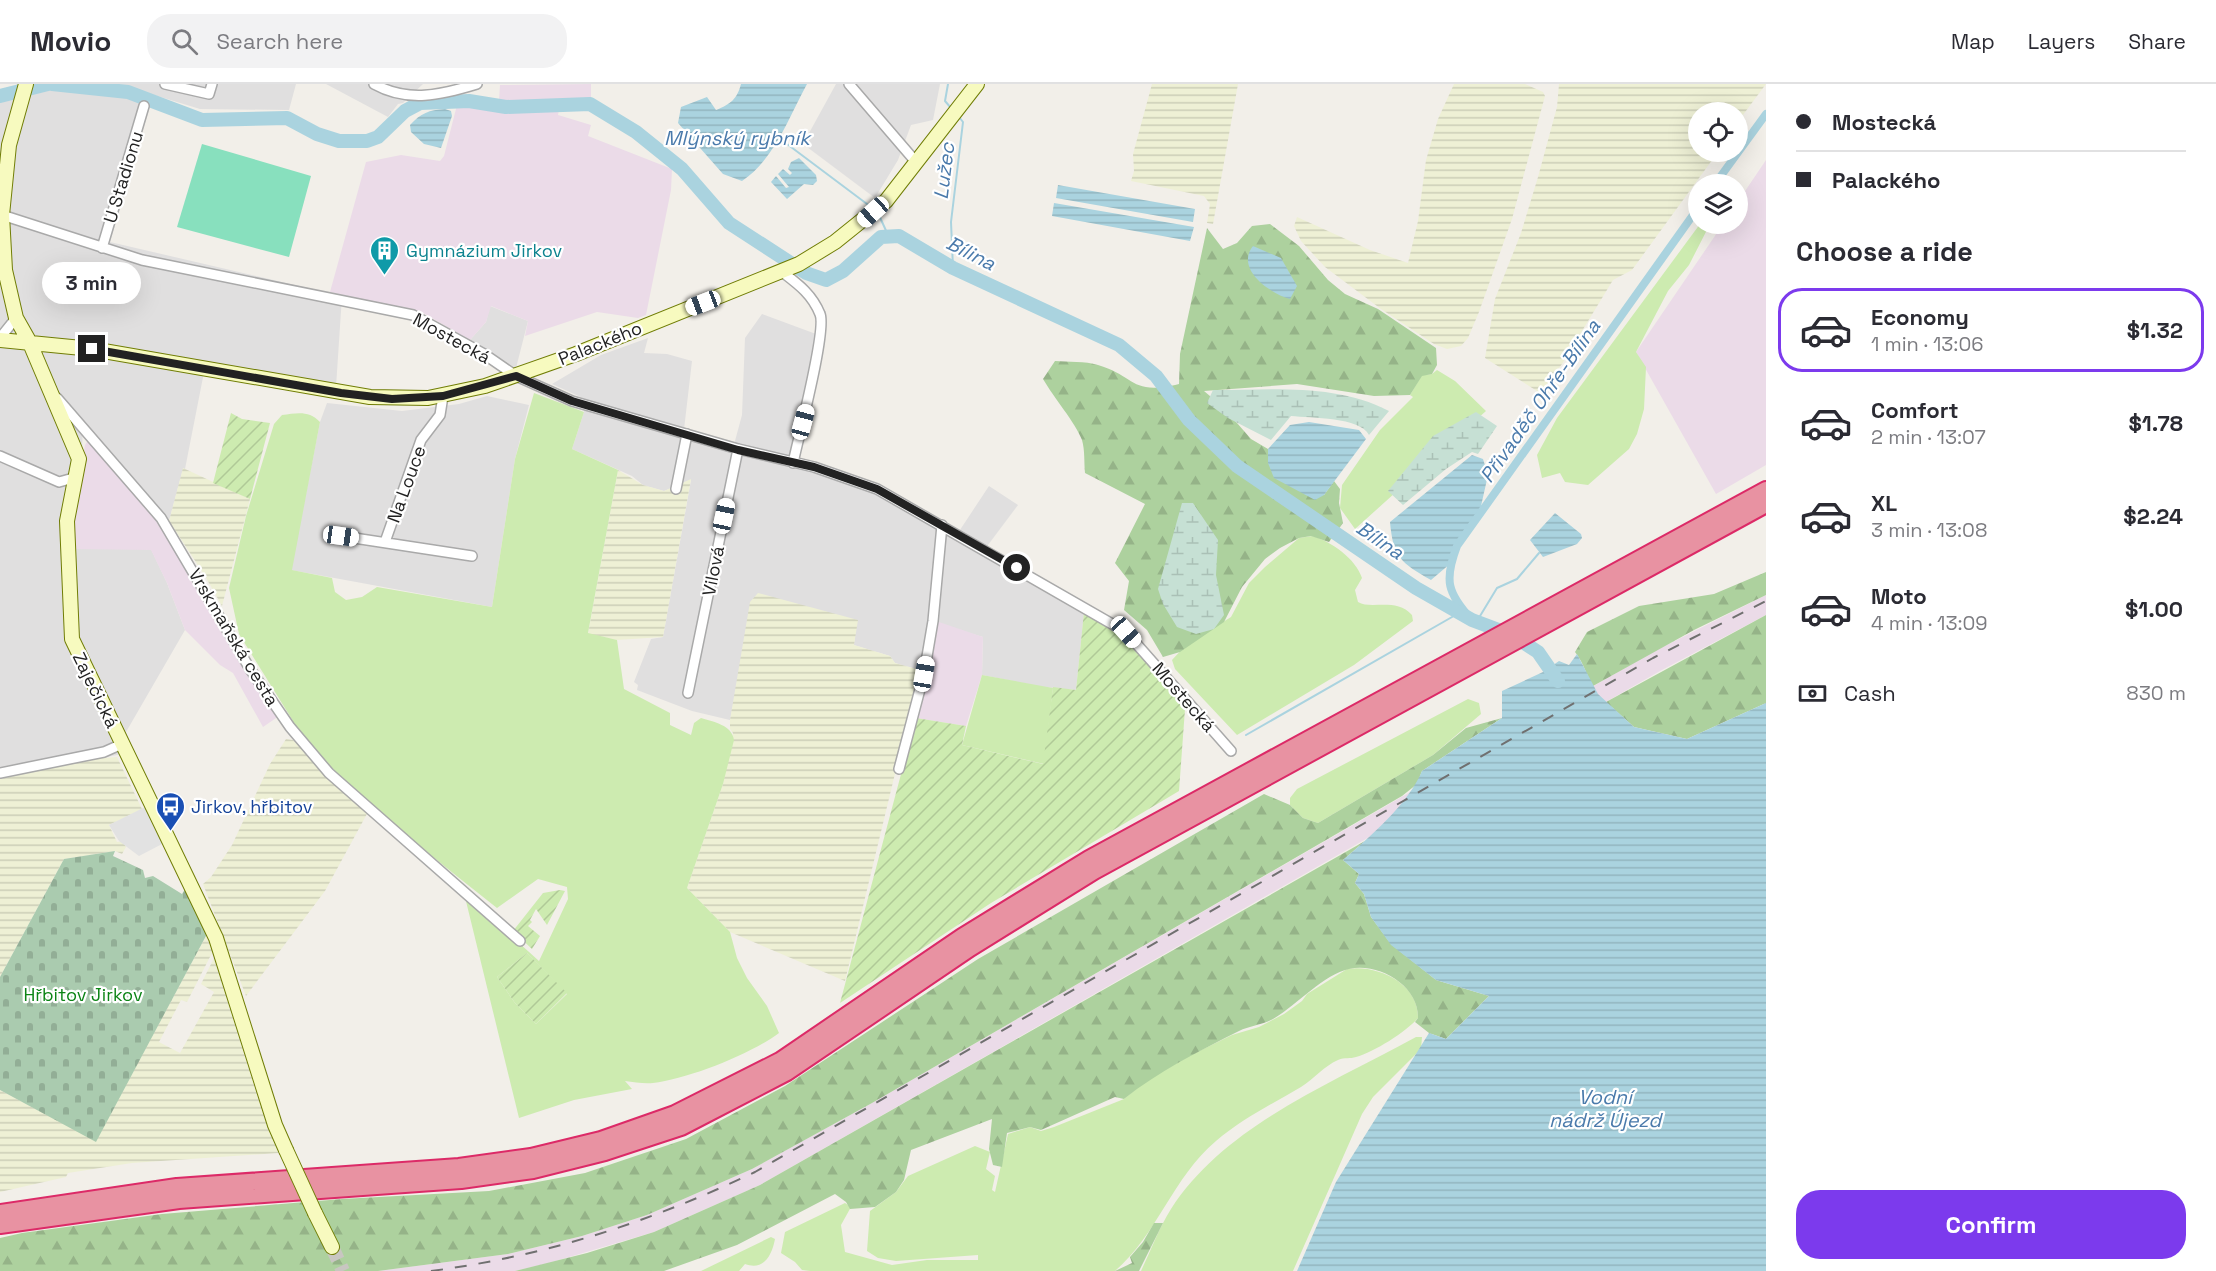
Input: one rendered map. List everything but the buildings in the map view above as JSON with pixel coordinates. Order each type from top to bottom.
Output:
[{"type":"highway","points":[[0,1213],[177,1187],[459,1167],[531,1157],[638,1129],[744,1081],[780,1061],[1048,883],[1766,490]]},
{"type":"highway","points":[[0,1225],[179,1200],[461,1180],[533,1170],[595,1155],[681,1127],[788,1072],[970,948],[1094,871],[1485,655],[1766,504]]},
{"type":"street","points":[[165,84],[209,94],[212,84]]},
{"type":"street","points":[[374,84],[391,94],[413,96],[454,91],[477,84]]},
{"type":"street","points":[[849,84],[916,162]]},
{"type":"street","name":"Palackého","points":[[0,339],[110,352],[356,395],[413,399],[443,396],[516,376],[799,264],[835,242],[875,210],[977,84]]},
{"type":"street","name":"Zaječická","points":[[24,90],[9,145],[2,215],[5,270],[16,318],[29,341],[80,459],[67,521],[72,639],[216,938],[275,1125],[332,1246]]},
{"type":"street","name":"U Stadionu","points":[[102,249],[144,106]]},
{"type":"street","name":"Mostecká","points":[[2,215],[102,249],[207,275],[413,315],[484,354],[516,376],[572,401],[877,489],[1126,632],[1231,752]]},
{"type":"street","points":[[781,271],[808,292],[822,317],[807,407],[793,463]]},
{"type":"street","points":[[0,339],[16,318]]},
{"type":"street","name":"Vrskmaňská cesta","points":[[48,387],[161,518],[250,669],[290,727],[329,773],[520,941]]},
{"type":"street","name":"Na Louce","points":[[385,542],[421,440],[440,415],[443,396]]},
{"type":"street","points":[[676,489],[687,434]]},
{"type":"street","name":"Vilová","points":[[688,693],[738,450]]},
{"type":"street","points":[[0,456],[59,482],[77,477]]},
{"type":"street","points":[[899,769],[924,674],[933,621],[942,525]]},
{"type":"street","name":"Na Louce","points":[[341,536],[472,556]]},
{"type":"street","points":[[0,773],[104,752],[122,744]]},
{"type":"shaded area","points":[[101,84],[296,84],[289,110],[200,109],[131,88]]},
{"type":"shaded area","points":[[326,84],[423,84],[403,103],[398,104],[388,117]]},
{"type":"shaded area","points":[[591,84],[591,99],[499,101],[500,85]]},
{"type":"shaded area","points":[[836,84],[940,84],[933,120],[911,125],[898,160],[875,198],[803,144]]},
{"type":"shaded area","points":[[50,87],[131,97],[151,103],[110,242],[342,296],[336,387],[206,362],[185,469],[183,469],[169,521],[83,424],[81,477],[151,549],[185,630],[126,732],[130,747],[122,754],[0,778],[0,100]]},
{"type":"shaded area","points":[[457,105],[517,111],[559,109],[558,115],[591,125],[588,136],[672,169],[671,190],[646,315],[638,318],[597,312],[525,336],[528,321],[491,306],[486,322],[470,340],[423,313],[330,292],[366,162],[401,155],[440,161],[444,156]]},
{"type":"shaded area","points":[[1766,160],[1766,465],[1716,494],[1636,352],[1716,234],[1748,234],[1748,187]]},
{"type":"shaded area","points":[[490,306],[528,321],[516,368],[470,340],[486,322]]},
{"type":"shaded area","points":[[762,314],[816,334],[791,467],[812,471],[875,493],[954,539],[989,486],[1018,505],[982,553],[1084,613],[1076,690],[1043,687],[982,675],[983,637],[929,621],[920,670],[895,663],[890,656],[854,645],[857,620],[743,658],[730,720],[692,711],[637,690],[638,685],[634,682],[651,639],[663,637],[691,480],[664,491],[643,485],[632,476],[572,449],[584,412],[585,399],[552,384],[601,355],[648,338],[644,353],[667,354],[692,361],[683,438],[732,452],[742,415],[745,338]]},
{"type":"shaded area","points":[[487,396],[529,405],[515,459],[492,607],[291,570],[320,422],[327,403],[402,411],[459,404]]},
{"type":"shaded area","points":[[89,439],[160,519],[279,716],[263,727],[233,673],[220,665],[185,630],[167,583],[151,550],[74,549],[74,509],[85,445]]},
{"type":"shaded area","points":[[1766,595],[1766,615],[1660,671],[760,1185],[654,1232],[515,1271],[378,1271],[508,1254],[582,1236],[647,1215],[752,1169],[872,1103],[1649,654]]},
{"type":"shaded area","points":[[936,621],[983,637],[982,675],[966,726],[916,718]]},
{"type":"shaded area","points":[[145,807],[164,843],[139,856],[119,841],[109,825]]},
{"type":"green space","points":[[1152,84],[1238,84],[1213,224],[1207,223],[1210,204],[1204,196],[1131,181],[1134,171],[1133,154]]},
{"type":"green space","points":[[1454,84],[1525,84],[1543,92],[1545,96],[1512,219],[1479,312],[1468,338],[1461,346],[1447,349],[1434,344],[1381,309],[1325,267],[1301,241],[1294,226],[1297,217],[1370,250],[1408,263],[1418,221],[1426,160],[1438,119]]},
{"type":"green space","points":[[1559,84],[1766,84],[1748,108],[1748,102],[1688,102],[1688,162],[1711,162],[1702,174],[1688,174],[1688,193],[1632,270],[1613,280],[1562,364],[1540,393],[1485,358],[1495,299],[1521,233],[1557,107]]},
{"type":"green space","points":[[202,144],[311,176],[289,257],[177,227]]},
{"type":"green space","points":[[1270,224],[1299,246],[1328,280],[1345,294],[1378,309],[1436,348],[1437,365],[1432,374],[1422,376],[1410,395],[1374,396],[1297,384],[1204,391],[1223,407],[1251,439],[1268,449],[1268,463],[1324,495],[1334,481],[1340,489],[1339,503],[1343,523],[1329,542],[1311,536],[1299,538],[1265,559],[1242,587],[1224,622],[1180,652],[1163,657],[1147,630],[1124,610],[1129,581],[1115,563],[1145,504],[1085,473],[1082,440],[1043,379],[1055,361],[1098,365],[1134,383],[1151,388],[1179,384],[1180,354],[1207,228],[1223,249],[1237,243],[1252,226]]},
{"type":"green space","points":[[1693,234],[1705,234],[1689,265],[1668,291],[1636,352],[1646,367],[1644,409],[1637,434],[1629,449],[1588,485],[1565,482],[1560,473],[1542,478],[1537,455],[1557,418]]},
{"type":"green space","points":[[1437,370],[1455,381],[1486,411],[1355,529],[1340,508],[1342,485],[1380,430],[1413,397],[1410,395],[1422,375],[1432,374]]},
{"type":"green space","points":[[1280,389],[1325,392],[1369,402],[1389,411],[1369,435],[1364,429],[1346,422],[1291,416],[1271,440],[1228,418],[1207,403],[1213,390]]},
{"type":"green space","points":[[534,393],[584,412],[572,449],[618,470],[588,633],[617,640],[624,689],[670,713],[670,725],[691,735],[694,723],[701,718],[722,725],[733,735],[734,740],[723,784],[687,888],[730,932],[737,958],[747,978],[767,1006],[779,1033],[736,1057],[701,1071],[653,1083],[625,1081],[632,1089],[574,1100],[519,1118],[464,893],[539,961],[568,899],[567,887],[538,879],[497,908],[364,798],[291,725],[293,721],[239,634],[229,588],[246,516],[274,424],[282,415],[307,414],[320,422],[292,570],[332,578],[335,592],[346,600],[362,597],[377,587],[492,607],[515,459]],"holes":[[[527,953],[567,994],[536,1024],[515,1003],[497,977]]]},
{"type":"green space","points":[[1476,412],[1497,426],[1478,454],[1472,452],[1446,469],[1403,505],[1388,491],[1433,436]]},
{"type":"green space","points":[[231,413],[242,419],[270,423],[250,499],[213,483]]},
{"type":"green space","points":[[183,468],[250,499],[222,606],[169,521]]},
{"type":"green space","points":[[618,470],[643,485],[664,491],[691,479],[663,637],[617,640],[588,634]]},
{"type":"green space","points":[[1182,503],[1193,503],[1218,540],[1216,575],[1224,615],[1214,629],[1196,634],[1177,627],[1163,604],[1158,589]]},
{"type":"green space","points":[[1312,536],[1335,546],[1359,571],[1362,578],[1355,590],[1358,602],[1370,605],[1399,606],[1412,615],[1413,621],[1354,665],[1237,735],[1175,669],[1172,660],[1186,645],[1231,617],[1249,583],[1265,567],[1299,538]]},
{"type":"green space","points":[[1766,572],[1766,595],[1694,630],[1593,686],[1575,652],[1587,632],[1639,606],[1714,594]]},
{"type":"green space","points":[[758,593],[858,620],[854,645],[890,656],[895,663],[920,670],[845,981],[730,932],[687,888],[723,784],[733,733],[730,729],[730,720],[750,602]]},
{"type":"green space","points":[[1084,612],[1129,642],[1185,709],[1179,791],[991,903],[840,1003],[916,718],[966,726],[962,745],[1043,764],[1053,687],[1076,690]]},
{"type":"green space","points":[[1766,615],[1766,703],[1687,739],[1634,727],[1606,702]]},
{"type":"green space","points":[[982,675],[1053,688],[1044,764],[962,745]]},
{"type":"green space","points":[[1468,699],[1479,703],[1481,714],[1433,755],[1318,823],[1303,818],[1290,805],[1290,798],[1297,789]]},
{"type":"green space","points":[[1502,718],[1422,771],[1417,784],[1402,796],[872,1103],[752,1169],[647,1215],[582,1236],[508,1254],[378,1271],[0,1271],[0,1238],[22,1233],[162,1214],[342,1199],[489,1191],[585,1173],[686,1139],[785,1086],[978,959],[1264,794],[1290,805],[1303,818],[1318,823],[1433,755],[1466,728]]},
{"type":"green space","points":[[286,739],[293,740],[368,812],[325,891],[246,996],[203,884],[211,877],[232,845],[270,764]]},
{"type":"green space","points":[[104,756],[105,758],[117,757],[142,809],[109,825],[117,842],[123,841],[126,847],[122,854],[115,851],[64,859],[0,977],[0,779]]},
{"type":"green space","points":[[1365,841],[1343,860],[1359,874],[1355,883],[1364,894],[1371,917],[1391,944],[1436,980],[1489,996],[1446,1039],[1429,1033],[1415,1022],[1418,1018],[1417,1006],[1405,987],[1395,979],[1373,969],[1349,969],[1330,977],[1273,1019],[1239,1031],[1194,1054],[1151,1079],[1124,1099],[1115,1097],[1041,1130],[1030,1127],[1007,1133],[1002,1167],[993,1165],[989,1149],[992,1119],[911,1150],[904,1180],[896,1192],[875,1207],[850,1209],[846,1202],[835,1194],[737,1245],[664,1271],[515,1271],[587,1253],[654,1232],[760,1185]]},
{"type":"green space","name":"Hřbitov Jirkov","points":[[115,851],[113,856],[143,870],[145,878],[153,876],[182,894],[185,889],[207,934],[96,1142],[0,1090],[0,977],[64,859]]},
{"type":"green space","points":[[565,891],[547,925],[536,909],[530,920],[532,922],[528,926],[540,936],[532,949],[513,931],[543,893]]},
{"type":"green space","points":[[207,934],[214,948],[213,951],[187,1002],[181,1000],[159,1042],[180,1053],[214,992],[201,984],[215,956],[279,1153],[132,1163],[68,1173],[66,1177],[0,1192],[0,1090],[96,1141]]},
{"type":"green space","points":[[527,953],[567,993],[536,1024],[515,1003],[497,977]]},
{"type":"green space","points":[[1347,969],[1371,970],[1394,979],[1412,995],[1417,1006],[1418,1018],[1398,1035],[1372,1051],[1333,1063],[1301,1087],[1247,1119],[1216,1141],[1188,1171],[1142,1241],[1115,1271],[810,1271],[802,1270],[795,1262],[781,1253],[785,1232],[845,1203],[851,1207],[841,1225],[845,1252],[892,1265],[927,1260],[978,1260],[978,1255],[896,1261],[878,1258],[867,1251],[870,1211],[896,1192],[908,1176],[975,1146],[990,1152],[986,1169],[995,1176],[992,1190],[995,1192],[1008,1134],[1030,1127],[1041,1131],[1124,1099],[1147,1080],[1189,1056],[1232,1035],[1259,1027],[1284,1014],[1302,1001],[1307,994]]},
{"type":"green space","points":[[1416,1037],[1422,1037],[1421,1049],[1373,1097],[1362,1114],[1293,1271],[1141,1271],[1171,1209],[1194,1179],[1220,1153],[1282,1109]]},
{"type":"green space","points":[[1154,1223],[1163,1223],[1139,1271],[1115,1271],[1132,1263],[1130,1257],[1143,1242]]},
{"type":"green space","points":[[771,1237],[775,1239],[772,1251],[762,1263],[752,1266],[745,1264],[739,1271],[701,1271]]},
{"type":"water","name":"Mlýnský rybník","points":[[741,84],[807,84],[772,150],[763,162],[742,181],[723,174],[678,123],[681,107],[707,97],[716,110],[733,100]]},
{"type":"water","points":[[445,109],[451,111],[452,116],[441,148],[424,144],[411,132],[410,125],[422,115],[430,111]]},
{"type":"water","points":[[799,158],[816,175],[817,181],[813,185],[804,184],[787,199],[771,182],[776,176],[786,188],[789,187],[778,174],[783,169],[790,175],[792,173],[788,169],[791,162]]},
{"type":"water","points":[[1058,185],[1195,209],[1193,222],[1056,198]]},
{"type":"water","points":[[1054,203],[1194,227],[1190,241],[1052,216]]},
{"type":"water","points":[[1253,246],[1281,258],[1297,286],[1290,299],[1264,286],[1251,271],[1248,263]]},
{"type":"water","points":[[1309,422],[1359,430],[1366,439],[1324,495],[1315,500],[1274,478],[1268,463],[1268,449],[1290,425]]},
{"type":"water","points":[[1472,455],[1483,459],[1488,475],[1479,515],[1457,546],[1451,563],[1431,580],[1412,569],[1400,558],[1393,543],[1390,522]]},
{"type":"water","points":[[1555,513],[1581,534],[1582,538],[1577,544],[1543,557],[1530,540]]},
{"type":"water","name":"Vodní nádrž Újezd","points":[[1577,654],[1598,694],[1634,727],[1687,739],[1766,703],[1766,1271],[1297,1271],[1336,1182],[1429,1033],[1446,1039],[1489,996],[1436,980],[1391,945],[1371,917],[1364,894],[1355,883],[1359,874],[1343,860],[1376,831],[1398,807],[1422,771],[1502,718],[1502,691],[1543,672],[1559,661],[1569,665]]},
{"type":"waterway","name":"Bílina","points":[[0,96],[48,84]]},
{"type":"waterway","name":"Bílina","points":[[52,84],[128,92],[202,120],[287,118],[317,134],[339,141],[367,141],[378,137],[405,111],[420,103],[469,101],[506,107],[590,104],[636,132],[682,169],[729,223],[806,273],[826,280],[843,271],[881,237],[899,236],[953,268],[1119,345],[1156,376],[1189,420],[1237,466],[1416,588],[1472,620],[1512,635],[1538,652],[1558,681]]},
{"type":"waterway","name":"Lužec","points":[[948,84],[945,101],[951,108]]},
{"type":"waterway","name":"Přivaděč Ohře-Bílina","points":[[1722,174],[1766,114]]},
{"type":"waterway","name":"Lužec","points":[[953,268],[951,222],[963,122],[959,117]]},
{"type":"waterway","points":[[787,144],[871,207]]},
{"type":"waterway","points":[[878,213],[888,235]]},
{"type":"waterway","name":"Přivaděč Ohře-Bílina","points":[[1472,620],[1457,602],[1450,586],[1450,568],[1457,546],[1688,222]]},
{"type":"waterway","points":[[1477,621],[1497,588],[1517,579],[1539,553]]},
{"type":"waterway","points":[[1246,735],[1459,613]]},
{"type":"tunnel","points":[[332,1247],[343,1271]]},
{"type":"railway","points":[[431,1271],[515,1256],[597,1235],[676,1206],[755,1172],[1653,658],[1766,601]]},
{"type":"place","name":"Gymnázium Jirkov","points":[[385,276]]},
{"type":"place","name":"Jirkov, hřbitov","points":[[170,832]]},
{"type":"route","points":[[92,349],[341,393],[392,399],[443,396],[516,376],[572,401],[738,450],[814,467],[877,489],[1017,568]]}]
